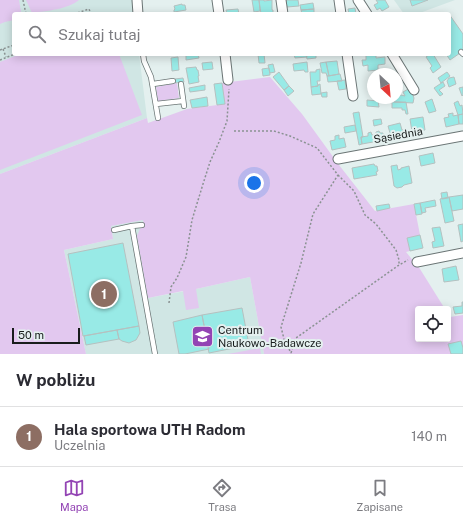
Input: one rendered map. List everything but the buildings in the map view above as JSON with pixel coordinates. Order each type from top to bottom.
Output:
[{"type":"street","points":[[136,0],[138,12]]},
{"type":"street","points":[[217,0],[219,12]]},
{"type":"street","points":[[281,0],[282,12]]},
{"type":"street","points":[[339,0],[341,12]]},
{"type":"street","points":[[358,0],[366,12]]},
{"type":"street","points":[[225,56],[228,80]]},
{"type":"street","points":[[347,56],[353,96]]},
{"type":"street","points":[[393,56],[414,90]]},
{"type":"street","name":"Sąsiednia","points":[[338,158],[463,136]]},
{"type":"street","points":[[417,262],[463,253]]},
{"type":"lane","points":[[143,56],[153,84],[158,118]]},
{"type":"lane","points":[[153,84],[173,81]]},
{"type":"lane","points":[[180,84],[184,106]]},
{"type":"lane","points":[[156,104],[183,101]]},
{"type":"lane","points":[[114,230],[142,224]]},
{"type":"lane","points":[[132,226],[155,354]]},
{"type":"path","points":[[23,0],[26,12]]},
{"type":"path","points":[[80,12],[89,9],[90,12]]},
{"type":"path","points":[[0,50],[12,46]]},
{"type":"path","points":[[3,49],[6,57]]},
{"type":"path","points":[[0,60],[12,55]]},
{"type":"path","points":[[170,303],[172,287],[178,278],[186,257],[192,220],[203,184],[227,120],[229,90],[228,80]]},
{"type":"path","points":[[234,131],[274,131],[290,136],[317,148],[338,175],[354,191],[365,215],[376,224],[396,250],[399,265]]},
{"type":"path","points":[[291,354],[280,327],[302,263],[313,214],[338,175]]},
{"type":"path","points":[[291,354],[296,338],[399,265],[410,259],[417,262]]},
{"type":"shaded area","points":[[0,0],[133,0],[134,12],[12,12],[12,56],[139,56],[147,118],[0,174]]},
{"type":"shaded area","points":[[0,0],[19,0],[21,12],[12,12],[12,20],[0,24]]},
{"type":"shaded area","points":[[26,0],[79,0],[63,8],[32,12]]},
{"type":"shaded area","points":[[394,0],[455,0],[422,12],[403,12]]},
{"type":"shaded area","points":[[15,56],[120,56],[142,115],[0,170],[0,62]]},
{"type":"shaded area","points":[[270,77],[302,114],[375,211],[414,204],[420,235],[407,238],[410,251],[406,252],[420,269],[443,306],[415,306],[415,342],[451,342],[451,317],[463,315],[463,354],[264,354],[250,277],[196,289],[199,308],[186,310],[183,291],[148,298],[137,236],[140,229],[144,225],[143,220],[111,226],[113,239],[64,250],[86,354],[0,354],[0,174],[147,118],[148,123],[187,109],[225,104],[222,83]]},
{"type":"shaded area","points":[[177,83],[179,98],[158,101],[156,87]]},
{"type":"shaded area","points":[[143,220],[144,225],[137,236],[148,298],[250,277],[264,354],[86,354],[64,250],[113,239],[111,226]]},
{"type":"shaded area","points":[[260,348],[261,354],[228,354]]},
{"type":"place","name":"Hala sportowa UTH Radom","points":[[104,294]]},
{"type":"place","name":"Centrum Naukowo-Badawcze","points":[[203,336]]}]
